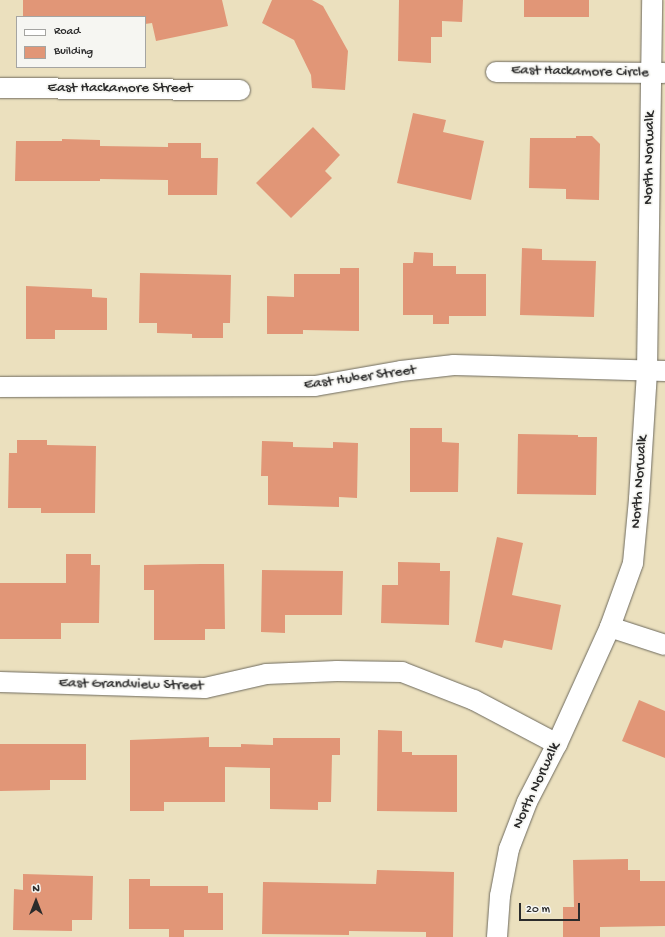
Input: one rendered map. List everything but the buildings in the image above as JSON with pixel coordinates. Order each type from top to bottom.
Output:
[{"type":"street","name":"North Norwalk","points":[[497,937],[500,896],[509,849],[528,802],[610,627],[633,563],[639,499],[656,371],[658,73],[652,0]]},
{"type":"street","name":"East Hackamore Circle","points":[[496,72],[658,73]]},
{"type":"street","name":"East Hackamore Street","points":[[0,88],[240,90]]},
{"type":"street","name":"East Huber Street","points":[[0,387],[315,386],[401,371],[454,365],[656,371]]},
{"type":"street","points":[[610,627],[665,645]]},
{"type":"street","name":"East Grandview Street","points":[[0,682],[205,688],[266,674],[336,671],[402,672],[474,700],[556,744]]}]
